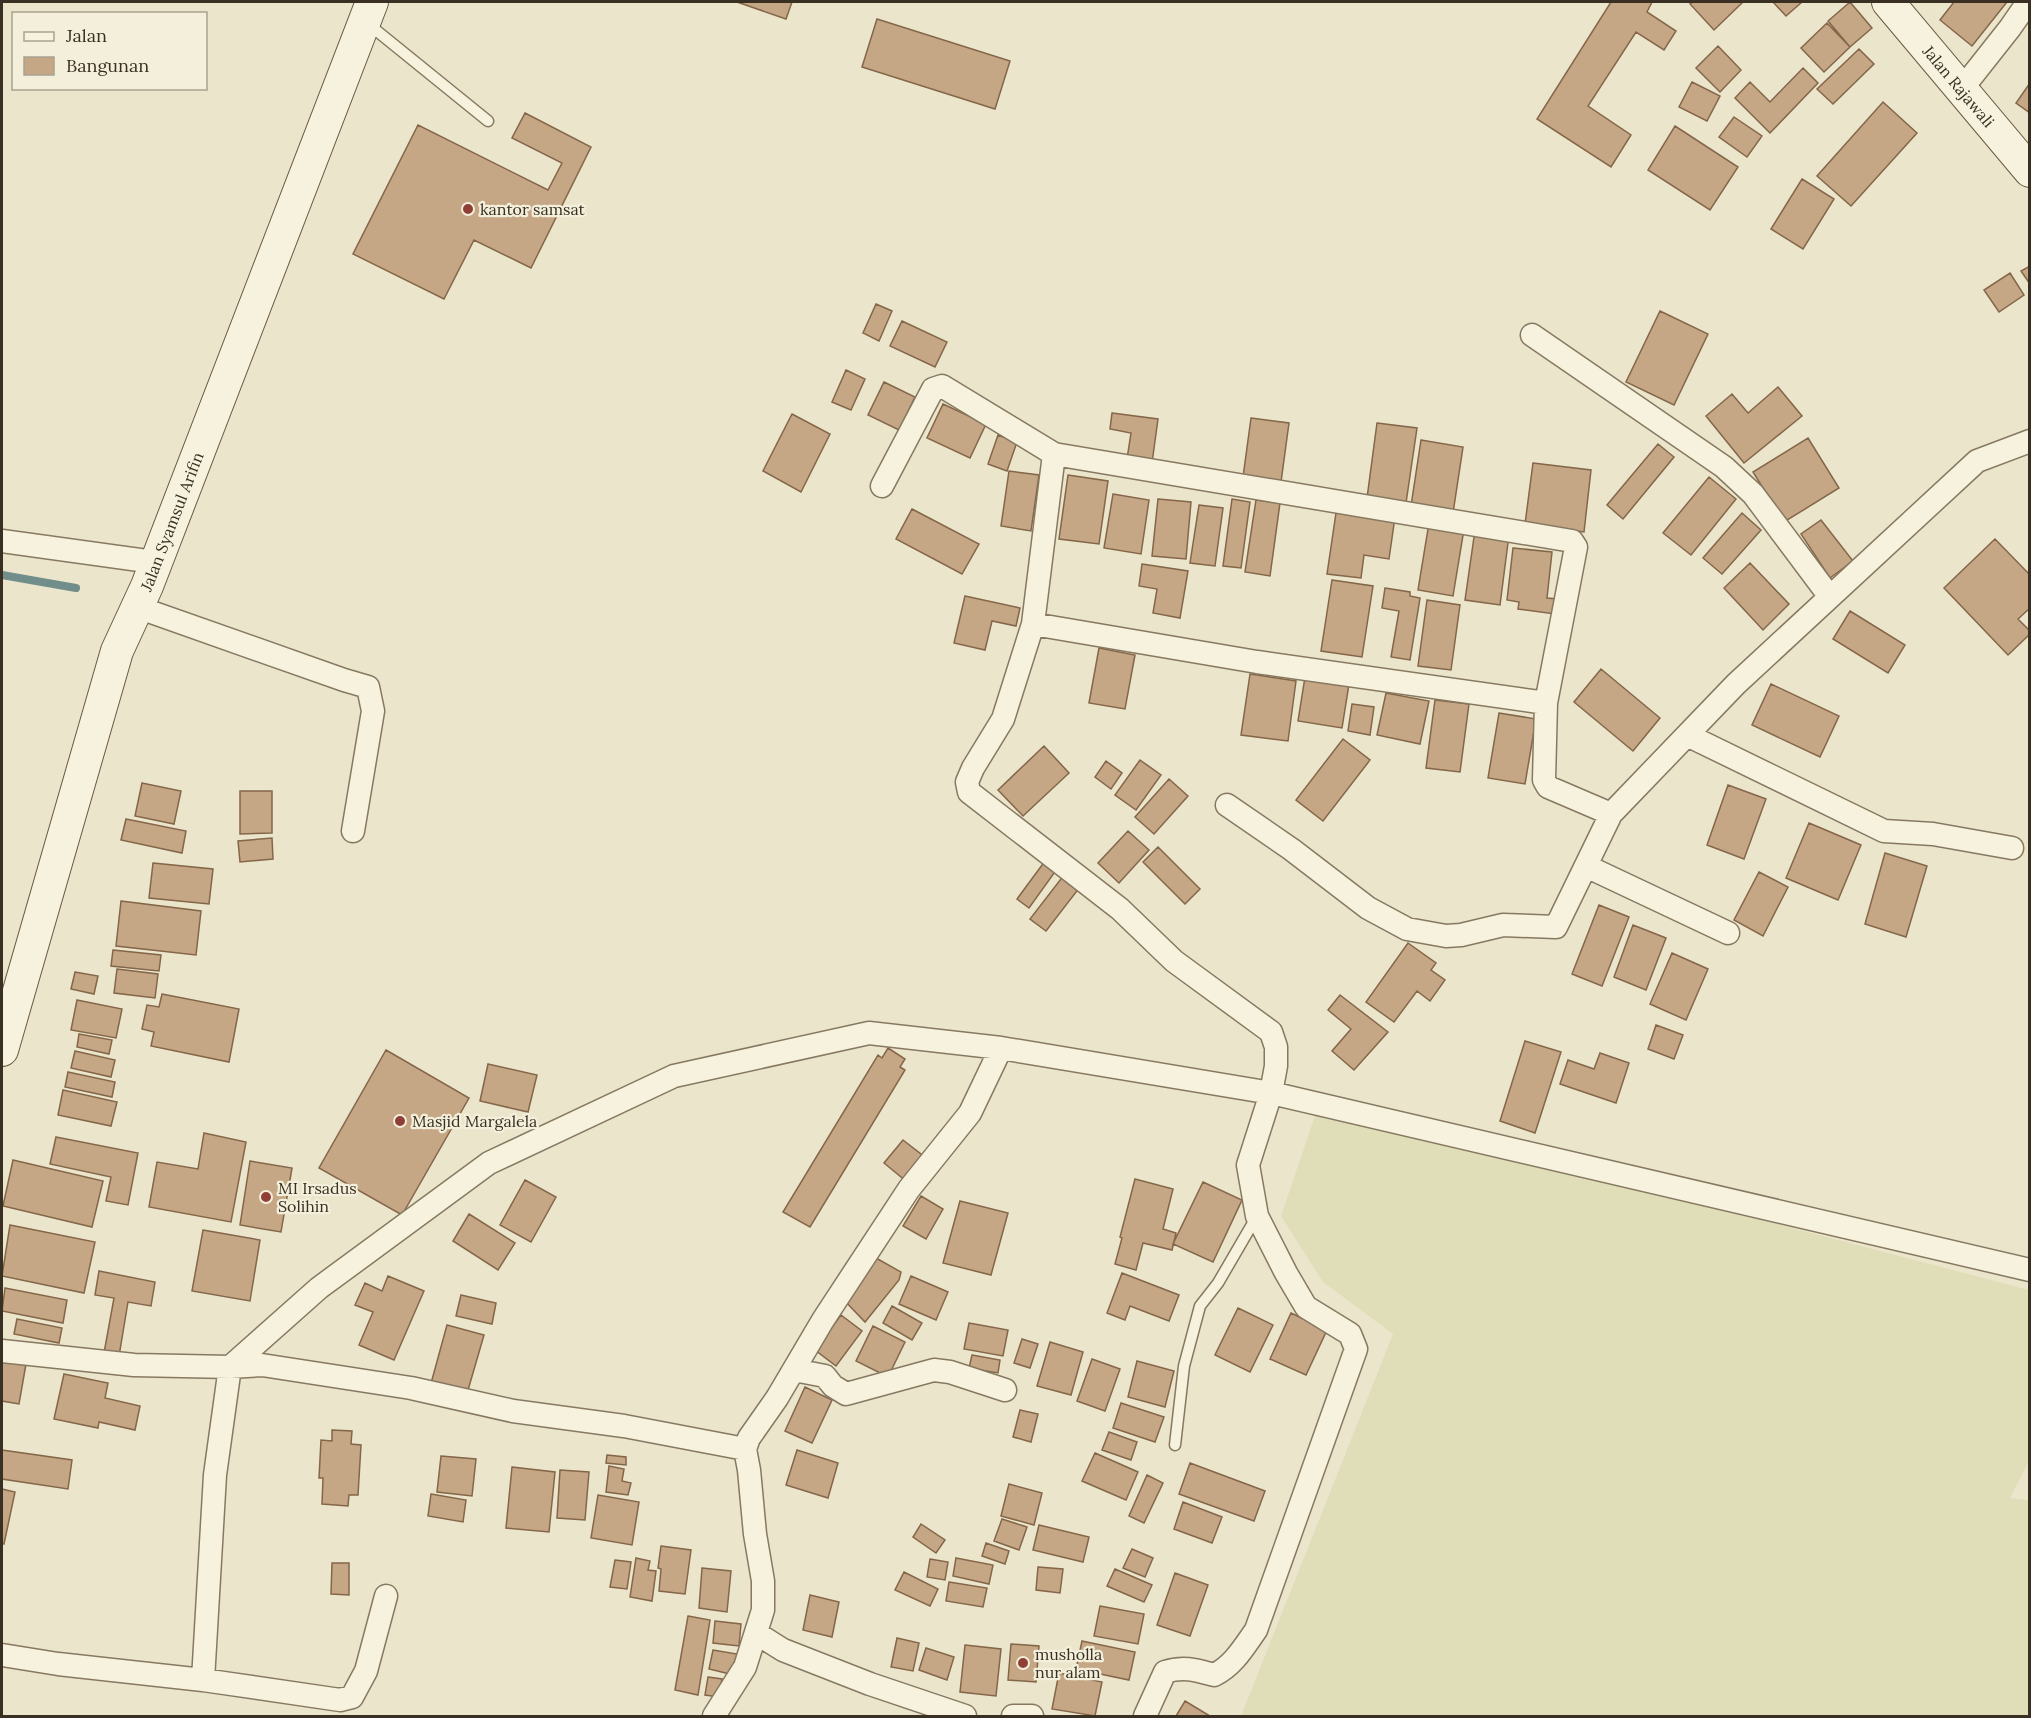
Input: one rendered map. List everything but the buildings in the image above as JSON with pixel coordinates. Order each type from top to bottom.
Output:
[{"type":"main road","name":"Jalan Rajawali","points":[[1888,2],[2030,171]]},
{"type":"main road","name":"Jalan Syamsul Arifin","points":[[2,1050],[117,651],[172,520],[368,11]]},
{"type":"street","points":[[1961,90],[2028,2]]},
{"type":"street","points":[[1532,335],[1724,467],[1753,494],[1830,597]]},
{"type":"street","points":[[882,486],[933,389],[942,386],[1054,454],[1572,541],[1576,547],[1546,703],[1544,780],[1548,787],[1611,814]]},
{"type":"street","points":[[1227,805],[1291,849],[1368,908],[1407,929],[1446,936],[1503,925],[1556,927],[1611,814],[1736,684],[1977,461],[2030,441]]},
{"type":"street","points":[[1054,454],[1034,624],[1003,719],[973,768],[968,782],[969,792],[1120,909],[1174,961],[1271,1032],[1276,1047],[1276,1066],[1271,1093],[1248,1165],[1257,1216],[1306,1307],[1350,1334],[1356,1349],[1256,1630],[1230,1665],[1214,1675],[1192,1668],[1165,1672],[1145,1716]]},
{"type":"street","points":[[2,541],[154,562]]},
{"type":"street","points":[[137,607],[368,687],[373,711],[353,831]]},
{"type":"street","points":[[1034,624],[1257,662],[1546,703]]},
{"type":"street","points":[[1687,735],[1884,831],[1933,834],[2012,848]]},
{"type":"street","points":[[1586,866],[1728,933]]},
{"type":"street","points":[[203,1680],[215,1474],[230,1367],[319,1288],[489,1163],[674,1076],[869,1033],[1000,1048],[1271,1093],[2030,1270]]},
{"type":"street","points":[[714,1716],[745,1667],[763,1610],[764,1581],[755,1534],[745,1449],[749,1438],[777,1398],[823,1320],[909,1189],[970,1113],[1000,1048]]},
{"type":"street","points":[[2,1351],[134,1365],[230,1367],[262,1365],[411,1388],[513,1410],[624,1426],[745,1449]]},
{"type":"street","points":[[794,1370],[825,1376],[833,1386],[846,1394],[934,1370],[950,1372],[1005,1390]]},
{"type":"street","points":[[2,1655],[340,1700],[352,1697],[366,1671],[386,1596]]},
{"type":"street","points":[[756,1633],[783,1650],[870,1684],[964,1716]]},
{"type":"street","points":[[1013,1716],[1032,1716]]},
{"type":"lane","points":[[368,11],[488,121]]},
{"type":"lane","points":[[1174,1445],[1184,1366],[1200,1306],[1218,1283],[1257,1216]]},
{"type":"shaded area","points":[[1319,1104],[2029,1290],[2029,1461],[2010,1498],[2029,1500],[2029,1716],[1241,1716],[1393,1334],[1323,1282],[1281,1216]]},
{"type":"waterway","points":[[2,575],[76,588]]},
{"type":"place","name":"kantor samsat","points":[[468,209]]},
{"type":"place","name":"Masjid Margalela","points":[[400,1121]]},
{"type":"place","name":"MI Irsadus Solihin","points":[[266,1197]]},
{"type":"place","name":"musholla nur alam","points":[[1023,1663]]}]
